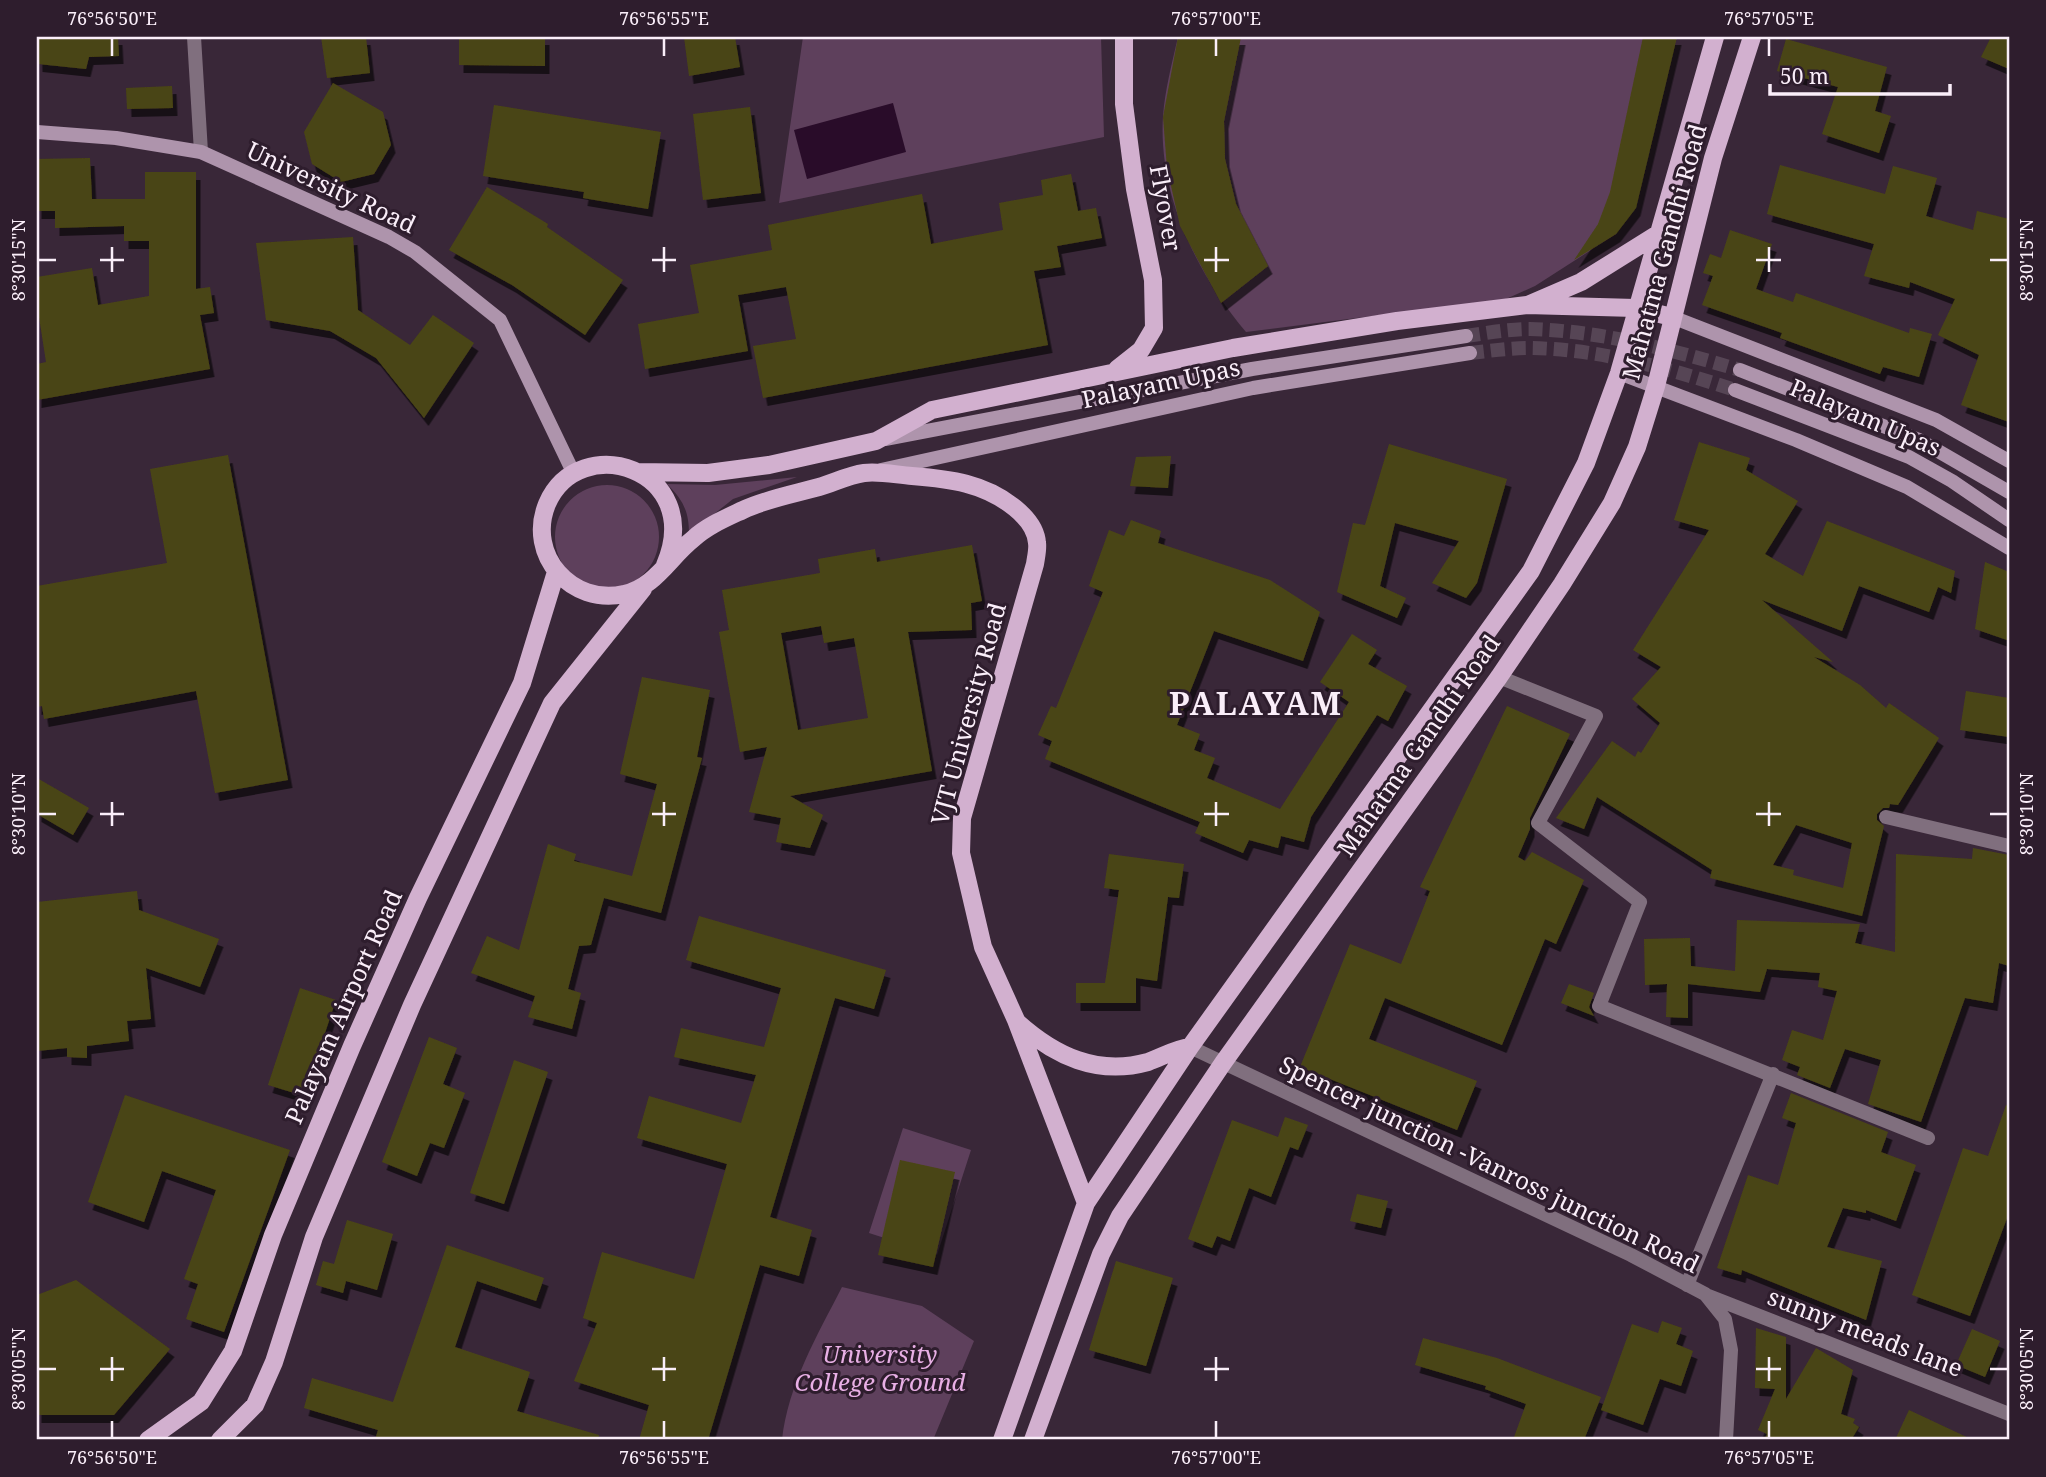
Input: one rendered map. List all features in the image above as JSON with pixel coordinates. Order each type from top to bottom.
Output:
[{"type":"main road","name":"Flyover","points":[[1114,372],[1141,350],[1154,328],[1153,280],[1135,189],[1124,104],[1124,37]]},
{"type":"main road","name":"Mahatma Gandhi Road","points":[[1002,1440],[1086,1203],[1190,1047],[1531,571],[1586,463],[1619,373],[1635,308],[1715,37]]},
{"type":"main road","name":"Mahatma Gandhi Road","points":[[1033,1440],[1101,1254],[1120,1216],[1223,1063],[1499,677],[1562,584],[1612,503],[1637,447],[1656,386],[1713,158],[1752,37]]},
{"type":"main road","name":"University Road","points":[[37,132],[116,138],[201,152],[389,237],[415,252],[500,320],[574,474]]},
{"type":"main road","points":[[1527,305],[1581,282],[1658,234]]},
{"type":"main road","points":[[637,472],[720,472],[769,465],[876,441],[932,410],[1114,372],[1384,323],[1527,305],[1635,308],[1672,317],[1936,420],[2009,461]]},
{"type":"main road","name":"Palayam Upas","points":[[876,441],[1252,369],[1466,336]]},
{"type":"main road","name":"Palayam Upas","points":[[865,473],[1253,388],[1470,353]]},
{"type":"main road","name":"Palayam Upas","points":[[1740,370],[1919,439],[2009,492]]},
{"type":"main road","points":[[1619,373],[1907,487],[2009,548]]},
{"type":"main road","name":"Palayam Upas","points":[[1735,390],[1909,457],[1952,481],[2009,520]]},
{"type":"main road","points":[[645,586],[627,594],[607,597],[588,594],[570,585],[556,572],[542,541],[542,521],[558,486],[574,474],[595,466],[617,466],[637,472],[657,485],[669,503],[674,535],[665,565]]},
{"type":"main road","points":[[220,1440],[255,1405],[274,1362],[314,1237],[341,1172],[412,1005],[552,704],[645,586],[694,538],[747,509],[865,473]]},
{"type":"main road","name":"VJT University Road","points":[[865,473],[948,479],[977,485],[999,495],[1020,513],[1032,526],[1038,542],[1035,564],[962,818],[961,853],[983,947],[1016,1020],[1086,1203]]},
{"type":"main road","name":"Palayam Airport Road","points":[[148,1440],[201,1402],[233,1351],[273,1236],[352,1046],[418,898],[522,683],[556,572]]},
{"type":"main road","points":[[1016,1020],[1058,1054],[1088,1065],[1121,1066],[1147,1062],[1190,1047]]},
{"type":"street","points":[[194,37],[201,152]]},
{"type":"street","points":[[1499,677],[1596,716],[1538,823],[1640,902],[1599,1006],[1928,1138]]},
{"type":"street","points":[[1886,817],[2009,846]]},
{"type":"street","name":"Spencer junction -Vanross junction Road","points":[[1190,1047],[1619,1249],[1705,1294],[1725,1319],[1731,1350],[1726,1440]]},
{"type":"street","points":[[1687,1284],[1773,1074]]},
{"type":"street","name":"sunny meads lane","points":[[1705,1294],[2009,1414]]},
{"type":"green space","points":[[803,37],[1101,37],[1104,137],[779,203]]},
{"type":"green space","points":[[1178,37],[1677,37],[1616,234],[1535,286],[1506,299],[1246,332],[1228,309],[1197,259],[1174,204],[1167,175],[1163,116]]},
{"type":"green space","points":[[797,477],[733,499],[689,534],[684,506],[667,484],[715,485]]},
{"type":"green space","points":[[607,485],[627,489],[644,500],[655,517],[659,537],[655,557],[644,574],[627,585],[607,589],[587,585],[570,574],[559,557],[555,537],[559,517],[570,500],[587,489]]},
{"type":"green space","points":[[903,1128],[971,1150],[937,1255],[869,1233]]},
{"type":"green space","name":"University College Ground","points":[[842,1287],[922,1306],[974,1341],[933,1440],[782,1440],[797,1380]]},
{"type":"shaded area","points":[[893,103],[906,152],[807,179],[794,130]]},
{"type":"building","points":[[37,37],[118,37],[119,56],[89,57],[86,69],[38,64]]},
{"type":"building","points":[[321,37],[366,37],[370,73],[327,78]]},
{"type":"building","points":[[459,37],[545,37],[545,66],[459,65]]},
{"type":"building","points":[[684,37],[735,37],[740,67],[689,76]]},
{"type":"building","points":[[1178,37],[1241,37],[1224,121],[1225,159],[1236,204],[1268,266],[1221,303],[1180,226],[1167,168],[1163,117]]},
{"type":"building","points":[[1643,37],[1677,37],[1636,208],[1616,234],[1574,260],[1598,224],[1610,192]]},
{"type":"building","points":[[1991,37],[2009,37],[2009,69],[1981,57]]},
{"type":"building","points":[[1786,39],[1887,67],[1875,111],[1891,116],[1879,153],[1822,134],[1838,87],[1777,71]]},
{"type":"building","points":[[333,83],[383,112],[391,145],[374,174],[341,182],[312,164],[304,132]]},
{"type":"building","points":[[172,86],[173,108],[127,109],[126,88]]},
{"type":"building","points":[[494,105],[661,132],[648,209],[583,198],[584,192],[483,176]]},
{"type":"building","points":[[750,107],[761,193],[703,200],[693,114]]},
{"type":"building","points":[[90,158],[92,199],[145,199],[145,172],[196,172],[196,289],[210,287],[214,313],[200,315],[210,369],[37,400],[37,364],[46,362],[37,304],[37,277],[92,268],[98,305],[149,296],[149,241],[124,241],[124,226],[55,228],[55,211],[37,211],[37,159]]},
{"type":"building","points":[[1780,165],[1885,194],[1893,166],[1937,178],[1926,216],[1973,230],[1977,211],[2009,219],[2009,422],[1961,405],[1979,355],[1938,335],[1955,299],[1910,282],[1909,288],[1864,276],[1874,244],[1767,214]]},
{"type":"building","points":[[1071,174],[1078,211],[1096,208],[1102,238],[1057,246],[1061,267],[1034,271],[1048,345],[763,398],[753,346],[796,339],[786,287],[738,295],[748,351],[645,369],[638,324],[699,313],[690,265],[772,250],[768,225],[922,194],[931,244],[1003,230],[999,203],[1043,195],[1041,180]]},
{"type":"building","points":[[487,187],[548,224],[547,227],[623,280],[585,335],[512,285],[449,250]]},
{"type":"building","points":[[1730,230],[1772,244],[1756,289],[1793,302],[1796,293],[1909,333],[1910,328],[1932,334],[1919,377],[1883,367],[1880,374],[1780,338],[1782,333],[1702,305],[1713,276],[1703,273],[1710,254],[1721,258]]},
{"type":"building","points":[[353,237],[358,310],[410,345],[433,315],[474,343],[424,418],[376,358],[330,331],[266,320],[256,243]]},
{"type":"building","points":[[1699,442],[1750,458],[1746,470],[1798,501],[1765,554],[1803,576],[1827,521],[1955,571],[1951,593],[1938,587],[1929,612],[1859,586],[1842,631],[1762,600],[1833,662],[1814,657],[1860,685],[1886,708],[1889,703],[1939,738],[1898,805],[1890,804],[1889,808],[1883,808],[1877,814],[1877,820],[1884,826],[1862,916],[1710,878],[1712,870],[1597,797],[1584,829],[1556,818],[1612,741],[1635,757],[1638,751],[1641,753],[1660,723],[1632,699],[1661,667],[1633,650],[1709,530],[1674,520]],"holes":[[[1796,825],[1852,843],[1843,888],[1793,875],[1794,870],[1773,865]]]},
{"type":"building","points":[[1389,444],[1507,479],[1477,583],[1466,598],[1432,583],[1459,541],[1395,523],[1380,586],[1406,598],[1397,618],[1337,592],[1353,523],[1365,525]]},
{"type":"building","points":[[228,455],[288,780],[215,793],[196,691],[44,719],[42,706],[37,707],[37,586],[167,563],[150,469]]},
{"type":"building","points":[[1171,456],[1168,488],[1130,486],[1136,457]]},
{"type":"building","points":[[1131,520],[1161,531],[1158,543],[1270,580],[1320,612],[1303,661],[1214,631],[1177,725],[1200,734],[1194,750],[1215,758],[1207,778],[1280,809],[1349,702],[1320,682],[1352,634],[1377,650],[1368,664],[1407,686],[1388,721],[1377,715],[1311,817],[1304,842],[1281,836],[1278,848],[1249,840],[1243,853],[1195,833],[1200,822],[1045,759],[1052,741],[1038,735],[1051,706],[1056,708],[1103,592],[1089,586],[1109,530],[1124,536]]},
{"type":"building","points":[[972,545],[982,601],[971,603],[972,630],[908,632],[932,771],[790,796],[823,815],[810,848],[776,842],[781,818],[749,812],[767,747],[740,752],[719,632],[729,630],[722,590],[820,573],[818,559],[875,549],[877,562]],"holes":[[[821,626],[824,643],[854,638],[868,718],[798,730],[781,633]]]},
{"type":"building","points":[[1985,562],[2009,572],[2007,640],[1975,629]]},
{"type":"building","points":[[642,677],[710,690],[697,757],[702,758],[661,913],[604,898],[591,945],[579,946],[568,989],[581,993],[572,1029],[528,1017],[535,996],[471,973],[487,936],[519,950],[548,844],[576,854],[574,861],[632,876],[657,784],[620,774]]},
{"type":"building","points":[[1966,691],[2009,698],[2009,737],[1960,730]]},
{"type":"building","points":[[1507,706],[1570,734],[1530,818],[1530,829],[1518,857],[1525,861],[1532,852],[1584,880],[1556,944],[1545,939],[1502,1045],[1385,998],[1369,1039],[1477,1081],[1457,1130],[1300,1067],[1350,944],[1401,964],[1430,891],[1420,887]]},
{"type":"building","points":[[37,778],[89,808],[73,835],[37,814]]},
{"type":"building","points":[[1973,848],[2009,855],[2009,966],[1999,963],[1993,1003],[1965,998],[1921,1122],[1868,1104],[1881,1060],[1845,1049],[1830,1088],[1797,1075],[1800,1067],[1782,1060],[1792,1030],[1823,1040],[1837,991],[1818,987],[1820,973],[1767,969],[1760,992],[1688,984],[1688,1018],[1666,1017],[1667,984],[1645,985],[1644,939],[1690,938],[1691,966],[1735,971],[1737,920],[1860,924],[1855,943],[1895,952],[1896,854],[1972,859]]},
{"type":"building","points":[[1109,854],[1184,864],[1179,898],[1168,897],[1157,981],[1136,978],[1136,1003],[1076,1003],[1076,983],[1105,983],[1119,890],[1104,888]]},
{"type":"building","points":[[137,891],[139,910],[219,939],[200,987],[146,968],[151,1019],[127,1021],[129,1041],[87,1046],[87,1058],[67,1057],[67,1048],[37,1051],[37,902]]},
{"type":"building","points":[[699,916],[886,970],[874,1009],[835,998],[770,1217],[812,1230],[799,1276],[760,1265],[708,1440],[639,1440],[649,1405],[574,1381],[597,1323],[583,1318],[602,1252],[694,1279],[727,1164],[637,1138],[649,1096],[741,1123],[756,1075],[674,1057],[681,1028],[764,1047],[781,988],[686,960]]},
{"type":"building","points":[[1569,984],[1594,993],[1589,1007],[1594,1016],[1561,1003]]},
{"type":"building","points":[[300,988],[336,1000],[304,1096],[268,1085]]},
{"type":"building","points":[[429,1037],[457,1048],[443,1084],[465,1093],[444,1148],[430,1143],[417,1176],[382,1162]]},
{"type":"building","points":[[514,1060],[548,1072],[504,1204],[470,1193]]},
{"type":"building","points":[[1791,1093],[1888,1132],[1881,1152],[1916,1165],[1896,1221],[1866,1210],[1866,1213],[1843,1208],[1827,1247],[1882,1261],[1866,1320],[1742,1270],[1741,1275],[1717,1268],[1748,1175],[1778,1185],[1796,1123],[1782,1118]]},
{"type":"building","points":[[125,1095],[290,1150],[224,1332],[186,1319],[198,1284],[184,1279],[216,1190],[162,1171],[144,1222],[88,1202]]},
{"type":"building","points":[[2006,1105],[2009,1106],[2009,1213],[1970,1316],[1912,1295],[1963,1148],[1988,1156]]},
{"type":"building","points":[[1285,1117],[1308,1125],[1298,1150],[1290,1147],[1271,1197],[1249,1188],[1230,1241],[1217,1236],[1212,1248],[1188,1239],[1232,1120],[1278,1137]]},
{"type":"building","points":[[900,1160],[955,1172],[933,1267],[878,1255]]},
{"type":"building","points":[[1357,1194],[1388,1201],[1381,1228],[1350,1221]]},
{"type":"building","points":[[347,1220],[393,1234],[377,1290],[346,1281],[343,1293],[316,1285],[323,1261],[334,1264]]},
{"type":"building","points":[[447,1245],[544,1278],[536,1301],[477,1281],[455,1347],[530,1372],[517,1411],[599,1435],[598,1440],[375,1440],[378,1430],[304,1408],[312,1378],[393,1402]]},
{"type":"building","points":[[1116,1261],[1173,1278],[1146,1366],[1089,1350]]},
{"type":"building","points":[[76,1280],[170,1349],[114,1415],[37,1415],[37,1295]]},
{"type":"building","points":[[1662,1321],[1682,1328],[1676,1344],[1693,1351],[1681,1386],[1660,1379],[1643,1425],[1601,1410],[1632,1324],[1658,1333]]},
{"type":"building","points":[[1756,1328],[1786,1337],[1786,1399],[1816,1348],[1853,1370],[1841,1414],[1855,1419],[1853,1423],[1859,1427],[1851,1440],[1764,1440],[1767,1434],[1758,1430],[1775,1389],[1755,1388]]},
{"type":"building","points":[[1972,1329],[2000,1341],[1985,1377],[1956,1365]]},
{"type":"building","points":[[1423,1338],[1497,1358],[1601,1397],[1584,1440],[1513,1440],[1526,1404],[1485,1389],[1486,1386],[1415,1365]]},
{"type":"building","points":[[1909,1410],[1973,1440],[1895,1440]]},
{"type":"tunnel","points":[[1466,336],[1530,329],[1584,333],[1663,349],[1740,370]]},
{"type":"tunnel","points":[[1470,353],[1529,348],[1581,352],[1659,367],[1735,390]]},
{"type":"district","name":"PALAYAM","points":[[1256,704]]}]
